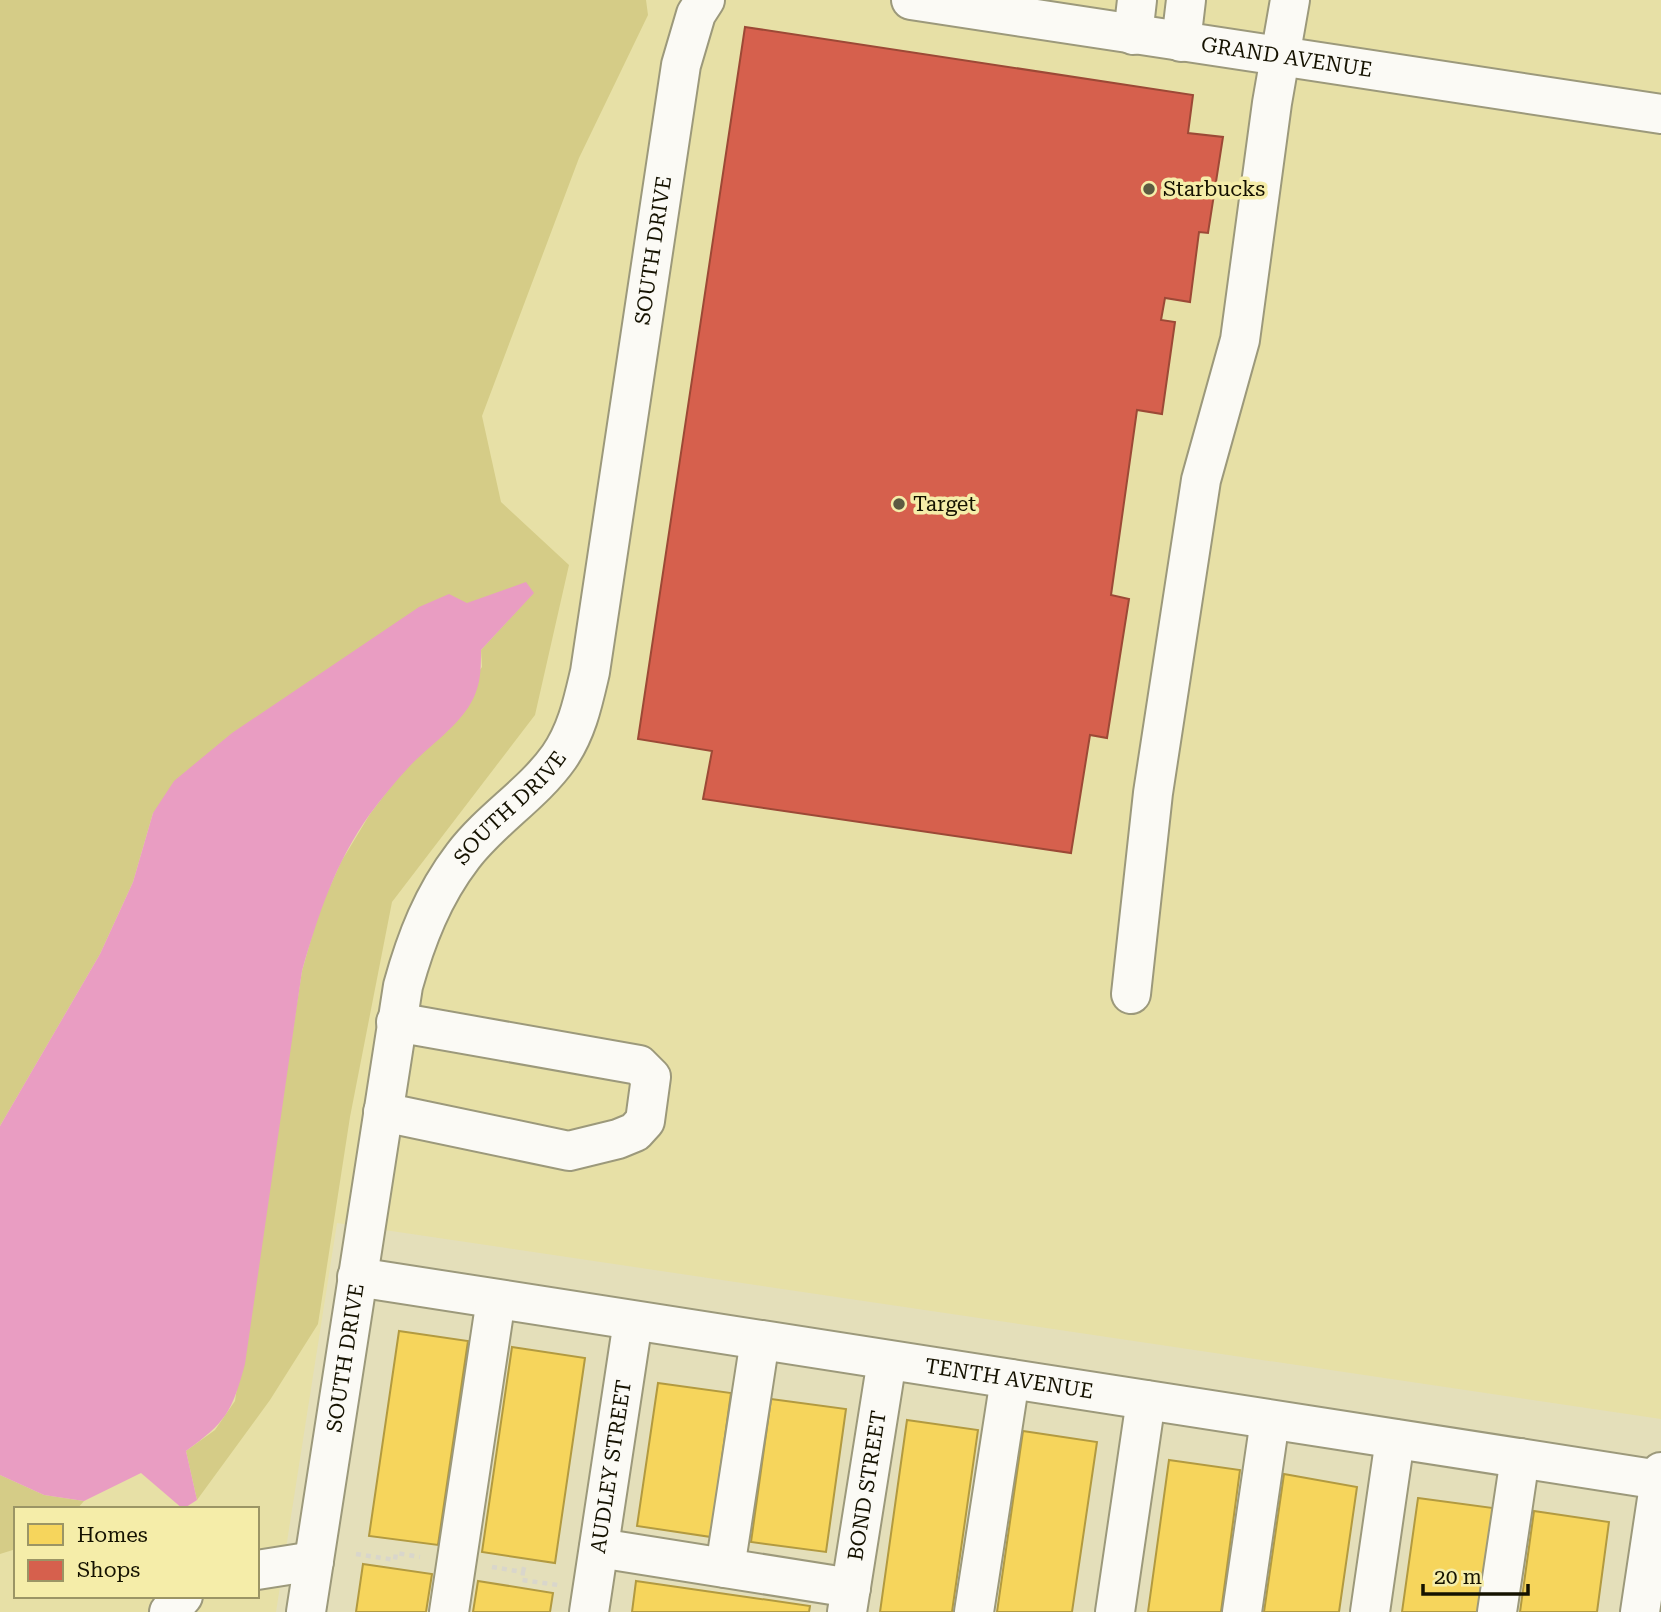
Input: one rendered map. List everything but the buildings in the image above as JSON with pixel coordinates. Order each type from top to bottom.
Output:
[{"type":"street","name":"SOUTH DRIVE","points":[[306,1612],[396,1022],[413,951],[426,916],[444,883],[485,829],[559,758],[574,731],[583,705],[681,65],[696,14],[705,0]]},
{"type":"street","points":[[1181,42],[1186,0]]},
{"type":"street","points":[[1131,994],[1152,804],[1201,480],[1238,351],[1290,0]]},
{"type":"street","name":"GRAND AVENUE","points":[[918,1],[1135,17],[1181,42],[1661,114]]},
{"type":"street","points":[[383,1112],[569,1150],[618,1139],[635,1132],[645,1121],[651,1088],[651,1077],[639,1065],[396,1022]]},
{"type":"street","name":"TENTH AVENUE","points":[[357,1277],[1270,1420],[1660,1476]]},
{"type":"street","points":[[449,1612],[496,1299]]},
{"type":"street","name":"AUDLEY STREET","points":[[590,1612],[632,1321]]},
{"type":"street","points":[[725,1568],[760,1340]]},
{"type":"street","name":"BOND STREET","points":[[849,1600],[887,1360]]},
{"type":"street","points":[[974,1612],[1010,1379]]},
{"type":"street","points":[[1115,1612],[1146,1400]]},
{"type":"street","points":[[1242,1612],[1270,1420]]},
{"type":"street","points":[[1370,1612],[1395,1439]]},
{"type":"street","points":[[1497,1612],[1520,1458]]},
{"type":"street","points":[[1640,1612],[1660,1476]]},
{"type":"street","points":[[599,1548],[725,1568],[849,1600]]},
{"type":"street","points":[[259,1570],[314,1561]]},
{"type":"street","points":[[169,1612],[181,1598]]},
{"type":"path","points":[[356,1554],[396,1560],[397,1550],[430,1558]]},
{"type":"path","points":[[525,1564],[522,1580],[559,1586]]},
{"type":"path","points":[[489,1567],[523,1572]]},
{"type":"shaded area","points":[[0,0],[646,0],[648,15],[579,158],[482,416],[501,502],[569,565],[535,715],[392,902],[350,1117],[318,1324],[270,1400],[197,1500],[186,1451],[215,1430],[235,1401],[302,971],[319,911],[341,862],[370,814],[482,667],[481,650],[533,593],[153,813],[133,882],[100,954],[0,1126]]},
{"type":"shaded area","points":[[572,0],[1661,0],[1661,1419],[337,1223],[276,1612],[0,1612],[0,823]]},
{"type":"shaded area","points":[[526,582],[534,593],[481,650],[479,682],[464,714],[416,759],[370,814],[347,850],[322,909],[302,971],[245,1364],[226,1415],[186,1451],[197,1500],[186,1507],[181,1507],[141,1473],[84,1501],[44,1495],[0,1475],[0,1126],[100,954],[133,882],[153,813],[174,781],[232,733],[419,607],[449,594],[467,603]]},
{"type":"shaded area","points":[[0,1475],[44,1495],[84,1501],[79,1507],[14,1507],[14,1550],[0,1554]]},
{"type":"place","name":"Starbucks","points":[[1149,189]]},
{"type":"place","name":"Target","points":[[899,504]]}]
